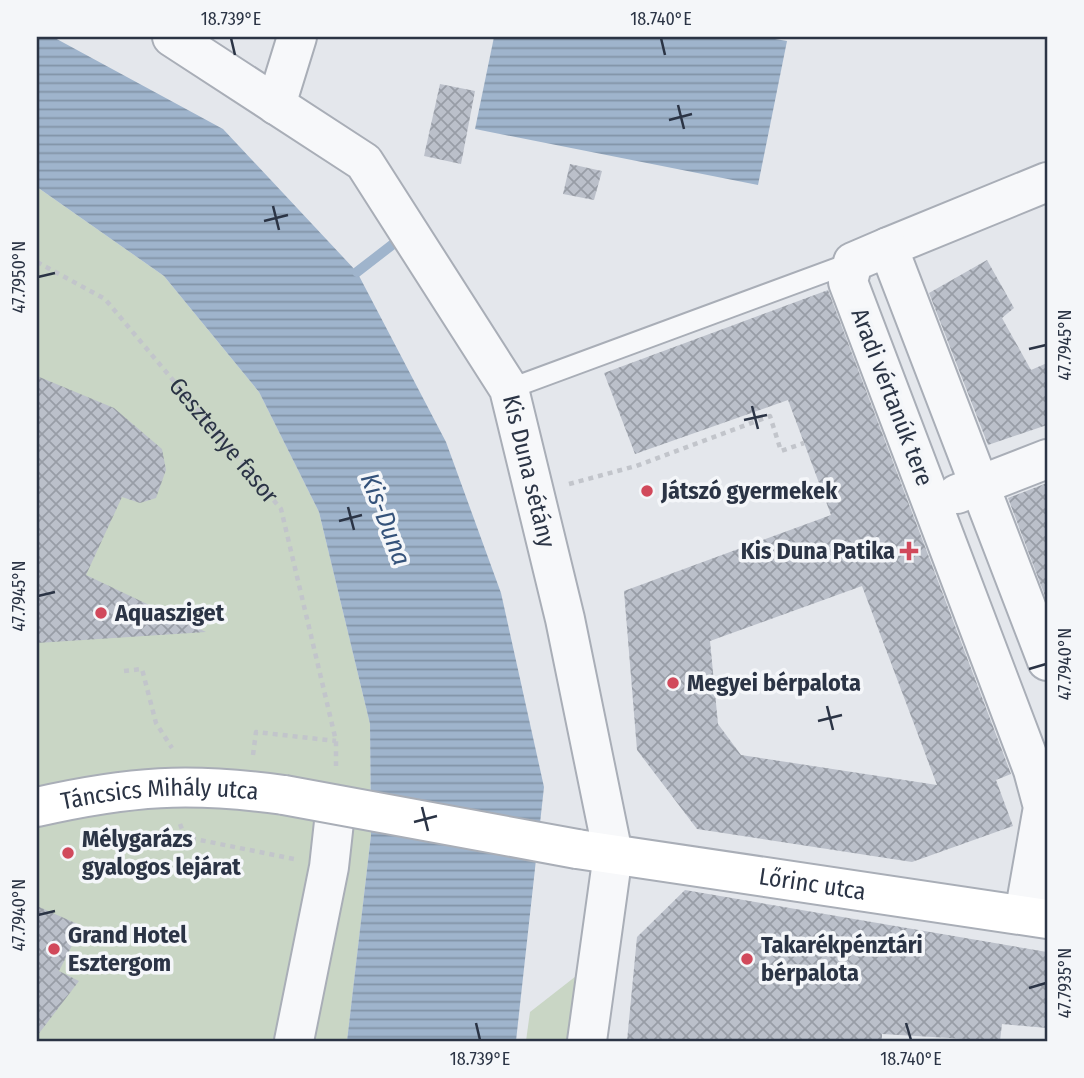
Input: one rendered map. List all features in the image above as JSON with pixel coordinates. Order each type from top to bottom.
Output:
[{"type":"street","name":"Kis Duna sétány","points":[[172,37],[365,162],[509,389],[565,619],[595,851],[587,1041]]},
{"type":"street","points":[[276,105],[297,37]]},
{"type":"street","points":[[853,262],[1047,182]]},
{"type":"street","name":"Aradi vértanúk tere","points":[[888,247],[1047,661]]},
{"type":"street","name":"Aradi vértanúk tere","points":[[853,262],[848,282],[1045,805],[1035,917]]},
{"type":"street","points":[[932,503],[1047,459]]},
{"type":"street","name":"Táncsics Mihály utca","points":[[37,807],[146,787],[203,786],[284,795],[595,851]]},
{"type":"street","points":[[295,1041],[329,867],[334,822]]},
{"type":"street","name":"Lőrinc utca","points":[[595,851],[1035,917]]},
{"type":"lane","points":[[509,389],[853,262]]},
{"type":"path","name":"Gesztenye fasor","points":[[37,262],[105,299],[281,509],[336,741],[335,778]]},
{"type":"path","points":[[534,493],[636,466],[770,416],[781,451],[804,443]]},
{"type":"path","points":[[124,671],[142,669],[156,723],[178,755]]},
{"type":"path","points":[[256,732],[336,741]]},
{"type":"path","points":[[177,817],[185,837],[329,867]]},
{"type":"green space","points":[[37,187],[164,276],[259,392],[319,512],[370,724],[371,835],[347,1041],[37,1041]]},
{"type":"green space","points":[[580,973],[602,1041],[526,1041],[530,1012]]},
{"type":"water","name":"Kis-Duna","points":[[37,37],[53,37],[223,129],[357,272],[446,442],[501,593],[544,787],[516,1041],[347,1041],[371,835],[370,724],[319,512],[259,392],[164,276],[37,187]]},
{"type":"water","points":[[494,37],[763,37],[787,41],[758,185],[475,129]]},
{"type":"building","points":[[440,84],[475,91],[461,164],[424,156]]},
{"type":"building","points":[[570,164],[602,171],[594,200],[563,194]]},
{"type":"building","points":[[987,260],[1014,308],[1002,318],[1031,370],[1047,363],[1047,425],[988,445],[929,293]]},
{"type":"building","points":[[828,290],[1011,774],[996,780],[1013,826],[912,862],[697,829],[637,750],[624,591],[831,515],[788,400],[635,454],[604,373]],"holes":[[[862,586],[937,785],[741,755],[718,724],[710,641]]]},
{"type":"building","points":[[37,376],[114,408],[162,449],[166,470],[156,498],[140,503],[122,497],[86,575],[206,632],[37,643]]},
{"type":"building","points":[[1047,483],[1047,595],[1045,596],[1008,498]]},
{"type":"building","points":[[685,890],[1047,952],[1047,1028],[1002,1024],[1000,1041],[882,1034],[882,1041],[627,1041],[637,937]]},
{"type":"building","name":"Grand Hotel Esztergom","points":[[37,906],[82,926],[59,971],[79,981],[37,1036]]},
{"type":"waterway","points":[[357,272],[401,238]]},
{"type":"place","name":"Játszó gyermekek","points":[[647,491]]},
{"type":"place","name":"Kis Duna Patika","points":[[909,551]]},
{"type":"place","name":"Aquasziget","points":[[101,613]]},
{"type":"place","name":"Megyei bérpalota","points":[[673,683]]},
{"type":"place","name":"Mélygarázs gyalogos lejárat","points":[[68,853]]},
{"type":"place","name":"Grand Hotel Esztergom","points":[[54,949]]},
{"type":"place","name":"Takarékpénztári bérpalota","points":[[747,959]]}]
